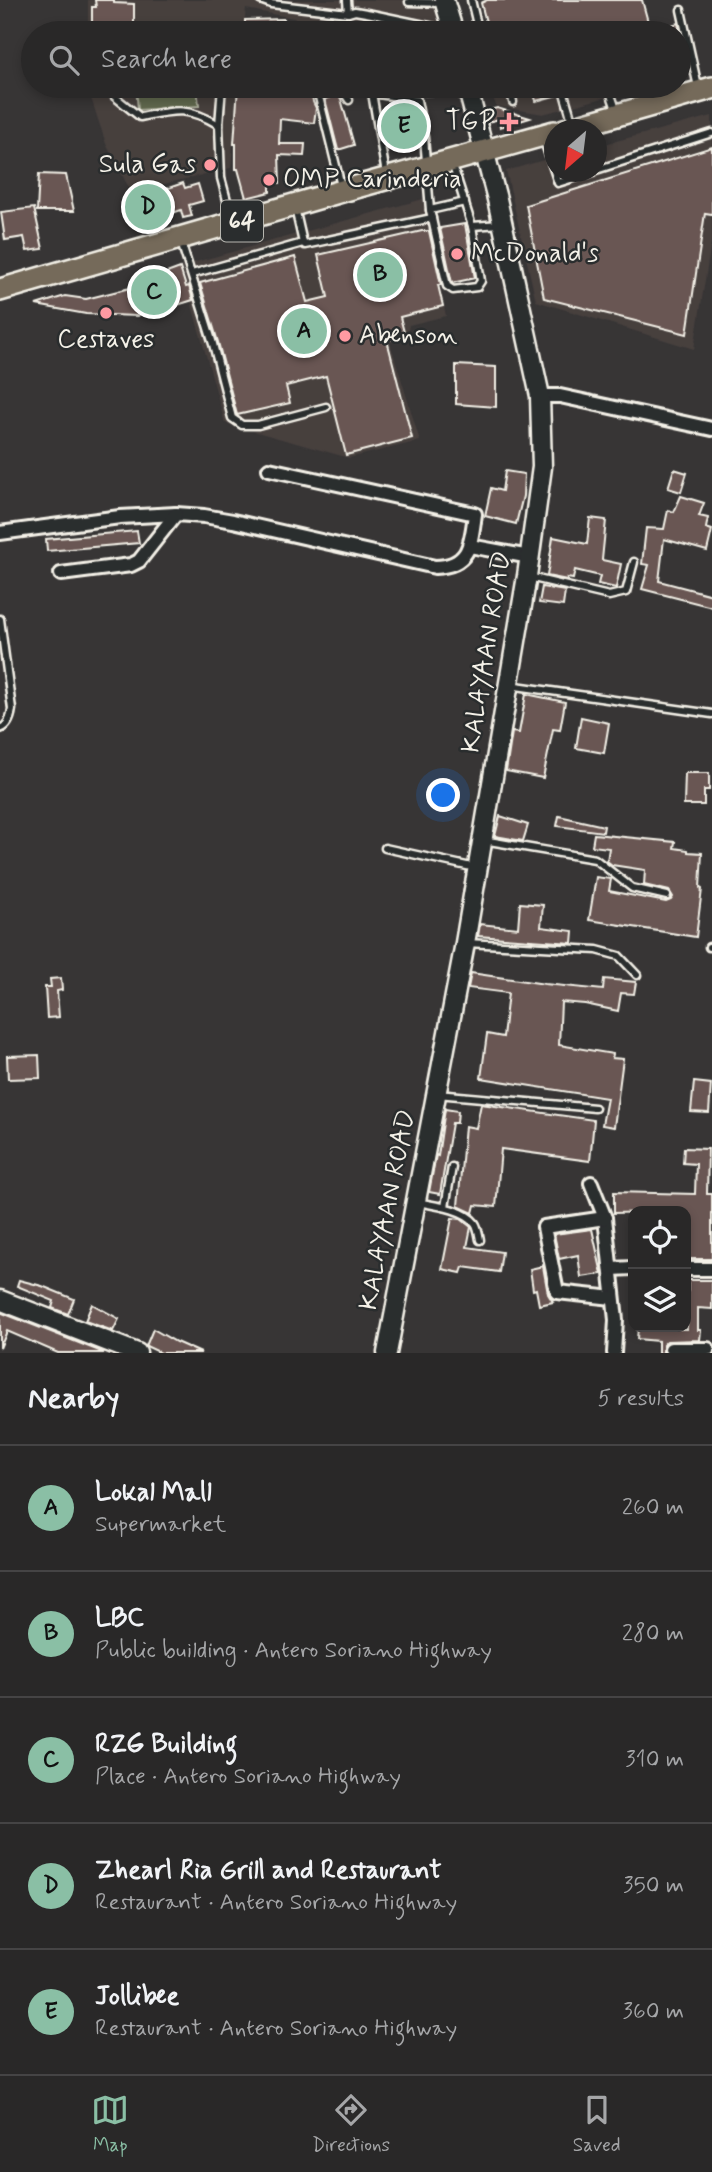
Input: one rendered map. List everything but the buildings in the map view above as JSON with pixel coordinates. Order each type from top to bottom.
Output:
[{"type":"main road","name":"64","points":[[600,119],[617,114],[643,98]]},
{"type":"main road","name":"64","points":[[0,290],[544,135]]},
{"type":"street","points":[[445,2],[452,21]]},
{"type":"street","name":"KALAYAAN ROAD","points":[[387,1353],[478,869],[527,576],[542,467],[540,396],[503,224],[471,98]]},
{"type":"street","points":[[540,396],[560,396],[712,429]]},
{"type":"street","points":[[0,533],[120,517],[176,514],[233,521],[435,567],[454,564],[470,547],[475,514],[269,469]]},
{"type":"street","points":[[61,574],[131,565],[139,561],[176,514]]},
{"type":"street","points":[[470,547],[530,557]]},
{"type":"street","points":[[590,1183],[605,1219],[616,1320],[614,1353]]},
{"type":"street","points":[[605,1219],[544,1227],[557,1292],[613,1298]]},
{"type":"street","points":[[611,1269],[628,1268]]},
{"type":"street","points":[[691,1269],[712,1269]]},
{"type":"street","points":[[0,1300],[137,1353]]},
{"type":"street","points":[[671,1349],[708,1346]]},
{"type":"lane","points":[[260,0],[271,4],[348,13],[355,11],[401,21]]},
{"type":"lane","points":[[347,0],[348,13]]},
{"type":"lane","points":[[471,0],[476,21]]},
{"type":"lane","points":[[409,2],[445,2]]},
{"type":"lane","points":[[681,10],[684,21]]},
{"type":"lane","points":[[691,42],[706,90]]},
{"type":"lane","points":[[116,98],[140,117],[176,110],[203,116],[219,125]]},
{"type":"lane","points":[[221,98],[221,178],[233,223]]},
{"type":"lane","points":[[318,98],[342,191]]},
{"type":"lane","points":[[373,98],[387,179]]},
{"type":"lane","points":[[404,98],[417,100],[428,167],[431,214],[447,286],[453,290],[477,287],[481,283],[472,226],[452,161]]},
{"type":"lane","points":[[512,98],[513,102]]},
{"type":"lane","points":[[560,119],[561,98]]},
{"type":"lane","points":[[612,98],[617,114]]},
{"type":"lane","points":[[607,167],[712,133]]},
{"type":"lane","points":[[192,274],[303,243],[308,245],[332,240],[431,214],[465,202]]},
{"type":"lane","points":[[295,206],[303,243]]},
{"type":"lane","points":[[472,226],[503,224]]},
{"type":"lane","points":[[180,239],[230,413],[235,421],[242,425],[257,425],[326,407]]},
{"type":"lane","points":[[527,576],[609,596],[626,592],[634,562]]},
{"type":"lane","points":[[0,619],[12,709],[10,719],[4,728],[0,729]]},
{"type":"lane","points":[[509,685],[712,714]]},
{"type":"lane","points":[[482,840],[596,859],[632,888],[667,895]]},
{"type":"lane","points":[[385,848],[478,869]]},
{"type":"lane","points":[[465,943],[597,950],[619,956],[637,975]]},
{"type":"lane","points":[[437,1094],[595,1108]]},
{"type":"lane","points":[[445,1208],[452,1167]]},
{"type":"lane","points":[[415,1202],[445,1208],[467,1217],[475,1223],[480,1240]]},
{"type":"shaded area","points":[[88,0],[435,0],[441,21],[308,21],[246,9],[244,21],[88,21]]},
{"type":"shaded area","points":[[91,98],[237,98],[231,168],[131,192],[106,144]]},
{"type":"shaded area","points":[[493,98],[604,98],[543,114],[496,106]]},
{"type":"shaded area","points":[[712,116],[712,237],[694,349],[536,301],[506,171],[544,160],[544,182],[607,182],[607,143]]},
{"type":"shaded area","points":[[423,199],[446,316],[409,325],[407,338],[390,342],[420,441],[349,458],[225,423],[181,266]]},
{"type":"green space","points":[[137,98],[198,98],[199,106],[138,110]]},
{"type":"place","name":"TGP","points":[[509,122]]},
{"type":"place","name":"Jollibee","points":[[404,126]]},
{"type":"place","name":"Sula Gas","points":[[210,165]]},
{"type":"place","name":"OMP Carinderia","points":[[269,180]]},
{"type":"place","name":"Zhearl Ria Grill and Restaurant","points":[[148,207]]},
{"type":"place","name":"McDonald's","points":[[457,254]]},
{"type":"place","name":"LBC","points":[[380,275]]},
{"type":"place","name":"RZG Building","points":[[154,292]]},
{"type":"place","name":"Cestaves","points":[[106,313]]},
{"type":"place","name":"Lokal Mall","points":[[304,331]]},
{"type":"place","name":"Abenson","points":[[345,336]]}]
